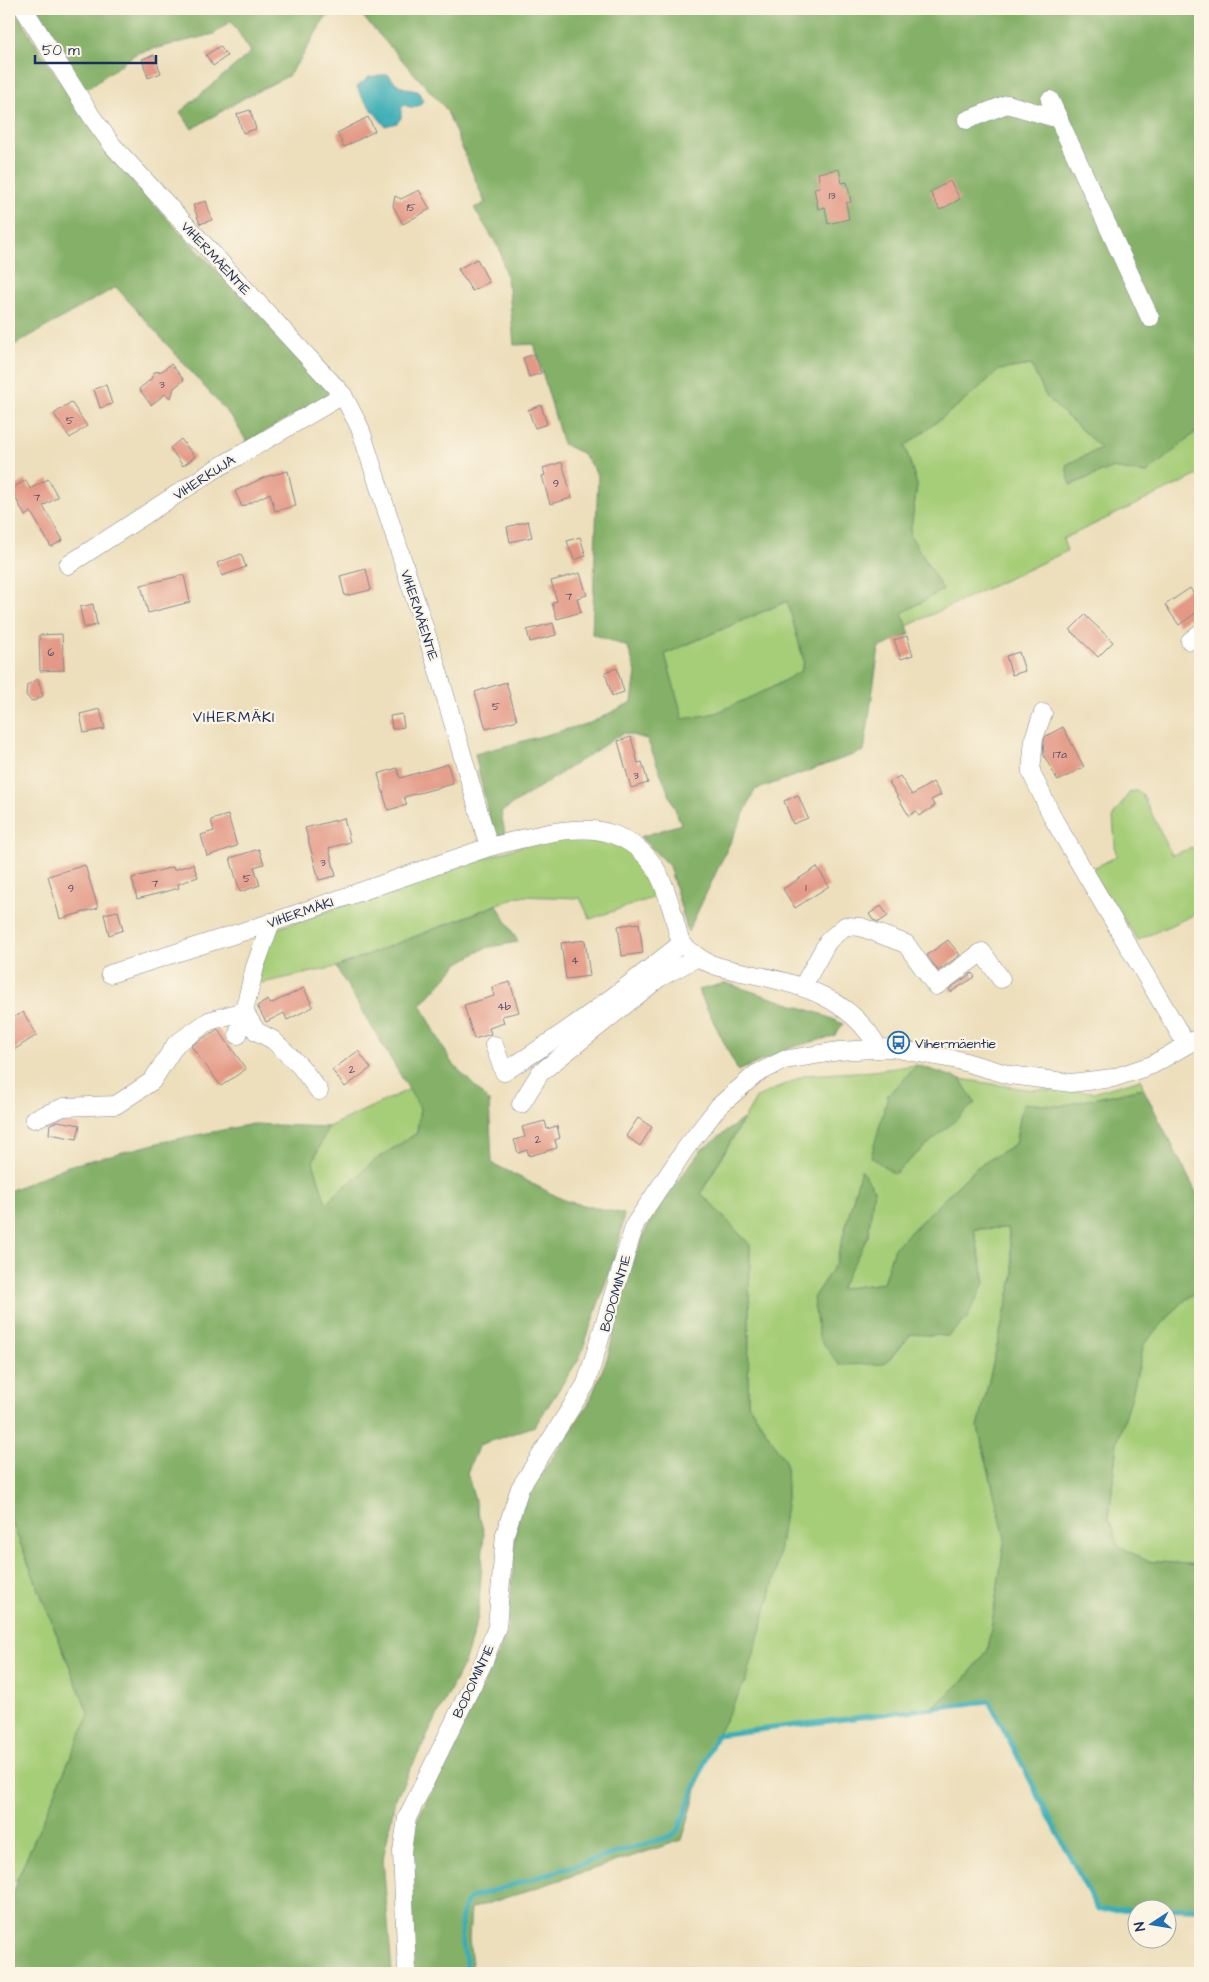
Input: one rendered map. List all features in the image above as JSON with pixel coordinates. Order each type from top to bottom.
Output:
[{"type":"street","name":"VIHERMÄENTIE","points":[[24,9],[92,117],[113,146],[343,395],[360,428],[369,453],[436,664],[489,847]]},
{"type":"street","points":[[1050,100],[1150,318]]},
{"type":"street","points":[[967,120],[1007,104],[1059,119]]},
{"type":"street","name":"VIHERKUJA","points":[[68,565],[214,470],[343,395]]},
{"type":"street","points":[[1043,713],[1034,738],[1030,772],[1054,820],[1193,1040]]},
{"type":"street","points":[[489,847],[543,834],[588,830],[610,833],[635,843],[653,862],[668,896],[682,943],[698,957],[714,966],[803,986],[824,995],[847,1010],[863,1024],[880,1049]]},
{"type":"street","name":"VIHERMÄKI","points":[[110,974],[271,922],[489,847]]},
{"type":"street","points":[[238,1035],[255,967],[271,922]]},
{"type":"street","points":[[803,986],[828,942],[844,926],[861,927],[906,944],[936,986],[982,952],[1001,979]]},
{"type":"street","points":[[494,1045],[504,1072],[551,1043],[606,1004],[682,943]]},
{"type":"street","points":[[521,1104],[540,1074],[659,978],[698,957]]},
{"type":"street","points":[[244,1011],[256,1031],[273,1040],[300,1066],[319,1091]]},
{"type":"street","points":[[34,1120],[64,1107],[116,1105],[152,1080],[176,1044],[209,1021],[244,1011]]},
{"type":"street","name":"BODOMINTIE","points":[[408,1973],[402,1851],[407,1818],[484,1661],[498,1627],[505,1534],[520,1488],[586,1384],[635,1224],[686,1148],[719,1106],[756,1074],[784,1060],[839,1051],[891,1048],[958,1060],[1010,1075],[1071,1083],[1113,1078],[1144,1068],[1193,1040]]},
{"type":"green space","points":[[9,9],[15,9],[43,56],[101,141],[139,189],[333,392],[247,442],[233,419],[116,287],[9,348]]},
{"type":"green space","points":[[31,9],[341,9],[324,19],[302,57],[288,76],[244,98],[192,129],[180,112],[251,52],[231,21],[214,34],[137,53],[84,91]]},
{"type":"green space","points":[[356,9],[1200,9],[1200,430],[1147,473],[1111,468],[1070,485],[1066,465],[1101,448],[1047,398],[1031,365],[999,370],[964,401],[905,446],[917,485],[910,535],[943,590],[902,613],[910,634],[879,648],[864,751],[755,790],[688,932],[669,866],[640,837],[681,824],[647,739],[623,733],[501,812],[505,834],[493,836],[475,754],[590,723],[632,702],[636,672],[628,647],[592,634],[598,475],[582,453],[563,444],[534,344],[514,345],[509,289],[500,250],[474,208],[485,203],[446,109]],"holes":[[[787,601],[804,661],[801,671],[773,687],[716,713],[683,719],[665,654]]]},
{"type":"green space","points":[[1031,365],[1047,398],[1101,448],[1066,465],[1071,485],[1111,468],[1147,473],[1199,429],[1200,474],[1063,539],[1067,551],[907,626],[902,613],[943,590],[910,535],[917,485],[905,446],[964,401],[999,370]]},
{"type":"green space","points":[[788,601],[804,661],[801,671],[773,687],[716,713],[683,720],[665,654]]},
{"type":"green space","points":[[1137,790],[1142,794],[1172,855],[1200,845],[1200,912],[1138,940],[1089,870],[1116,857],[1113,816],[1129,793]]},
{"type":"green space","points":[[584,837],[621,844],[638,853],[651,869],[658,896],[590,919],[580,898],[519,896],[336,967],[262,983],[256,977],[275,929],[536,841]]},
{"type":"green space","points":[[497,905],[518,942],[485,948],[459,963],[421,1005],[451,1062],[489,1101],[492,1163],[566,1201],[624,1214],[619,1243],[580,1357],[535,1426],[479,1445],[467,1473],[484,1533],[478,1617],[465,1661],[395,1800],[383,1859],[392,1973],[9,1973],[9,1911],[17,1880],[89,1715],[9,1515],[9,1191],[68,1166],[162,1142],[253,1124],[328,1127],[313,1162],[326,1203],[374,1161],[417,1133],[420,1108],[336,967]]},
{"type":"green space","points":[[726,983],[821,1014],[843,1024],[834,1036],[793,1047],[738,1071],[698,990]]},
{"type":"green space","points":[[917,1065],[888,1095],[975,1103],[960,1079],[1026,1089],[1096,1092],[1141,1079],[1143,1088],[1060,1106],[1023,1104],[1015,1144],[976,1168],[894,1248],[883,1283],[839,1289],[868,1236],[874,1189],[861,1170],[836,1263],[813,1298],[885,1364],[911,1334],[948,1336],[985,1282],[974,1229],[1008,1228],[1014,1274],[978,1427],[1005,1538],[988,1650],[963,1681],[932,1708],[717,1735],[747,1678],[776,1573],[787,1498],[786,1463],[748,1403],[750,1245],[701,1193],[757,1097],[806,1075],[873,1071]]},
{"type":"green space","points":[[917,1065],[960,1079],[975,1103],[894,1174],[871,1157],[888,1095]]},
{"type":"green space","points":[[1143,1088],[1200,1200],[1200,1289],[1179,1305],[1144,1344],[1131,1399],[1117,1442],[1109,1519],[1119,1546],[1147,1561],[1200,1565],[1200,1911],[1176,1911],[1176,1900],[1126,1900],[1126,1910],[1098,1910],[990,1701],[932,1708],[963,1681],[988,1650],[1005,1538],[978,1427],[1014,1274],[1008,1228],[974,1229],[985,1282],[966,1320],[948,1336],[911,1334],[885,1364],[839,1365],[819,1337],[813,1298],[836,1263],[861,1169],[874,1189],[868,1236],[840,1289],[883,1283],[894,1248],[976,1168],[1015,1144],[1023,1103],[1060,1106]]},
{"type":"green space","points":[[410,1089],[420,1107],[417,1133],[374,1161],[326,1204],[313,1162],[328,1127]]},
{"type":"green space","points":[[743,1119],[701,1193],[750,1245],[748,1403],[786,1463],[787,1498],[776,1573],[747,1678],[708,1753],[682,1840],[471,1909],[469,1939],[473,1973],[411,1973],[410,1847],[414,1826],[498,1654],[507,1630],[514,1561],[515,1526],[530,1491],[589,1403],[608,1356],[630,1267],[652,1216],[701,1150]]},
{"type":"green space","points":[[1200,1289],[1200,1565],[1147,1561],[1119,1546],[1109,1519],[1117,1442],[1131,1399],[1144,1344],[1179,1305]]},
{"type":"green space","points":[[9,1515],[89,1715],[17,1880],[9,1879]]},
{"type":"water","points":[[389,75],[401,86],[418,91],[423,100],[420,105],[413,108],[404,105],[401,109],[401,118],[397,123],[385,126],[361,96],[357,87],[369,77]]},
{"type":"building","points":[[220,46],[227,56],[213,66],[206,55]]},
{"type":"building","points":[[154,55],[161,73],[148,78],[142,59]]},
{"type":"building","points":[[250,110],[256,129],[243,133],[237,114]]},
{"type":"building","points":[[368,117],[375,131],[344,147],[337,133]]},
{"type":"building","points":[[839,169],[842,183],[847,182],[851,202],[846,203],[849,219],[828,224],[825,207],[818,209],[814,188],[820,187],[818,173]]},
{"type":"building","points":[[950,181],[960,199],[940,210],[930,192]]},
{"type":"building","points":[[419,190],[430,209],[403,224],[393,206],[395,196],[401,199]]},
{"type":"building","points":[[206,201],[212,220],[200,224],[193,205]]},
{"type":"building","points":[[477,259],[489,282],[472,291],[458,269]]},
{"type":"building","points":[[535,354],[541,373],[529,377],[523,358]]},
{"type":"building","points":[[171,364],[184,380],[174,388],[171,398],[165,394],[151,405],[139,389],[151,379],[154,372],[162,371]]},
{"type":"building","points":[[106,385],[112,404],[100,408],[94,389]]},
{"type":"building","points":[[71,402],[87,426],[70,438],[54,414]]},
{"type":"building","points":[[541,405],[547,424],[535,428],[528,410]]},
{"type":"building","points":[[181,439],[195,457],[183,466],[170,448]]},
{"type":"building","points":[[562,462],[572,498],[550,504],[542,476],[545,475],[543,468]]},
{"type":"building","points":[[288,471],[296,506],[275,511],[270,493],[242,507],[235,491],[265,477]]},
{"type":"building","points":[[48,479],[58,497],[43,506],[63,540],[51,547],[31,512],[25,516],[11,489],[26,480],[30,489]]},
{"type":"building","points":[[528,521],[532,537],[510,542],[507,527]]},
{"type":"building","points":[[580,537],[586,556],[574,560],[567,541]]},
{"type":"building","points":[[241,554],[246,567],[222,576],[217,563]]},
{"type":"building","points":[[366,569],[371,590],[345,596],[340,576]]},
{"type":"building","points":[[580,573],[587,595],[577,598],[581,612],[557,619],[552,603],[557,601],[551,581]]},
{"type":"building","points":[[184,575],[190,602],[148,613],[141,585]]},
{"type":"building","points":[[1190,588],[1193,593],[1200,588],[1200,610],[1179,625],[1165,605]]},
{"type":"building","points":[[93,604],[97,625],[84,628],[80,607]]},
{"type":"building","points":[[1085,615],[1113,642],[1098,657],[1070,630]]},
{"type":"building","points":[[553,623],[556,635],[530,642],[527,630]]},
{"type":"building","points":[[62,634],[64,670],[40,671],[39,635]]},
{"type":"building","points":[[907,636],[913,655],[901,659],[894,640]]},
{"type":"building","points":[[1019,652],[1025,671],[1012,675],[1006,656]]},
{"type":"building","points":[[617,668],[624,692],[612,696],[605,672]]},
{"type":"building","points":[[38,679],[43,696],[34,701],[30,700],[26,695],[27,685]]},
{"type":"building","points":[[506,682],[517,720],[486,729],[475,692]]},
{"type":"building","points":[[100,709],[105,729],[84,733],[80,714]]},
{"type":"building","points":[[402,714],[404,727],[392,729],[390,716]]},
{"type":"building","points":[[1063,727],[1084,767],[1058,781],[1043,754],[1044,740],[1046,736]]},
{"type":"building","points":[[631,737],[638,763],[642,762],[648,783],[631,788],[618,741]]},
{"type":"building","points":[[448,764],[453,784],[404,797],[407,805],[388,810],[378,774],[397,768],[400,778]]},
{"type":"building","points":[[900,776],[912,795],[933,782],[941,795],[931,800],[935,806],[919,816],[916,811],[909,816],[889,782]]},
{"type":"building","points":[[798,795],[808,818],[793,824],[784,801]]},
{"type":"building","points":[[228,815],[237,846],[207,856],[201,835],[214,831],[211,820]]},
{"type":"building","points":[[344,818],[350,842],[329,848],[336,876],[319,880],[305,828]]},
{"type":"building","points":[[259,849],[264,864],[254,867],[260,885],[240,892],[230,858]]},
{"type":"building","points":[[193,864],[198,877],[178,884],[179,888],[137,899],[132,878],[173,867],[174,870]]},
{"type":"building","points":[[85,865],[98,908],[60,919],[48,876]]},
{"type":"building","points":[[817,867],[829,886],[795,908],[783,889]]},
{"type":"building","points":[[881,906],[888,916],[879,922],[873,920],[869,914]]},
{"type":"building","points":[[118,911],[123,930],[109,935],[104,914]]},
{"type":"building","points":[[639,923],[643,953],[622,956],[618,926]]},
{"type":"building","points":[[585,940],[590,976],[566,979],[561,943]]},
{"type":"building","points":[[948,940],[960,955],[938,971],[927,955]]},
{"type":"building","points":[[972,973],[975,977],[951,992],[949,989]]},
{"type":"building","points":[[510,982],[519,1012],[502,1016],[504,1023],[489,1028],[491,1034],[474,1039],[464,1005],[494,996],[492,987]]},
{"type":"building","points":[[304,988],[313,1007],[287,1020],[284,1013],[266,1022],[257,1006],[268,1000],[270,1004]]},
{"type":"building","points":[[23,1012],[37,1035],[9,1053],[9,1020]]},
{"type":"building","points":[[218,1029],[246,1069],[221,1086],[191,1046]]},
{"type":"building","points":[[358,1051],[371,1068],[345,1087],[332,1070]]},
{"type":"building","points":[[638,1118],[652,1127],[640,1146],[626,1136]]},
{"type":"building","points":[[58,1121],[80,1125],[77,1139],[49,1134],[50,1124]]},
{"type":"building","points":[[545,1121],[547,1129],[557,1126],[560,1138],[555,1140],[557,1148],[529,1156],[527,1150],[518,1153],[514,1140],[525,1137],[522,1127]]},
{"type":"waterway","points":[[468,1973],[461,1924],[462,1914],[470,1898],[671,1836],[679,1829],[708,1753],[717,1735],[989,1701],[1098,1910],[1200,1908]]},
{"type":"place","name":"Vihermäentie","points":[[899,1043]]},
{"type":"district","name":"VIHERMÄKI","points":[[234,717]]}]
